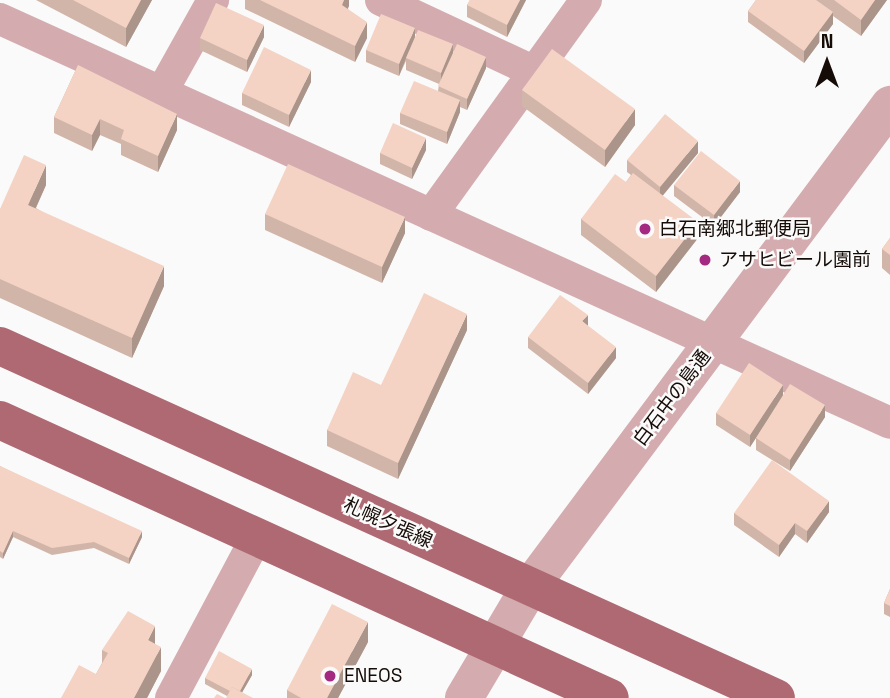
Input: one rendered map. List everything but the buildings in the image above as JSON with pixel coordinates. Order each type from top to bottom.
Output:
[{"type":"main road","name":"札幌夕張線","points":[[0,346],[776,698]]},
{"type":"main road","points":[[0,420],[610,698]]},
{"type":"street","points":[[160,95],[213,0]]},
{"type":"street","points":[[381,0],[535,72]]},
{"type":"street","points":[[431,215],[586,0]]},
{"type":"street","points":[[0,19],[160,95],[890,423]]},
{"type":"street","name":"白石中の島通","points":[[464,698],[530,587],[890,105]]},
{"type":"street","points":[[171,698],[257,536]]},
{"type":"place","name":"白石南郷北郵便局","points":[[645,229]]},
{"type":"place","name":"アサヒビール園前","points":[[705,260]]},
{"type":"place","name":"ENEOS","points":[[330,676]]}]
